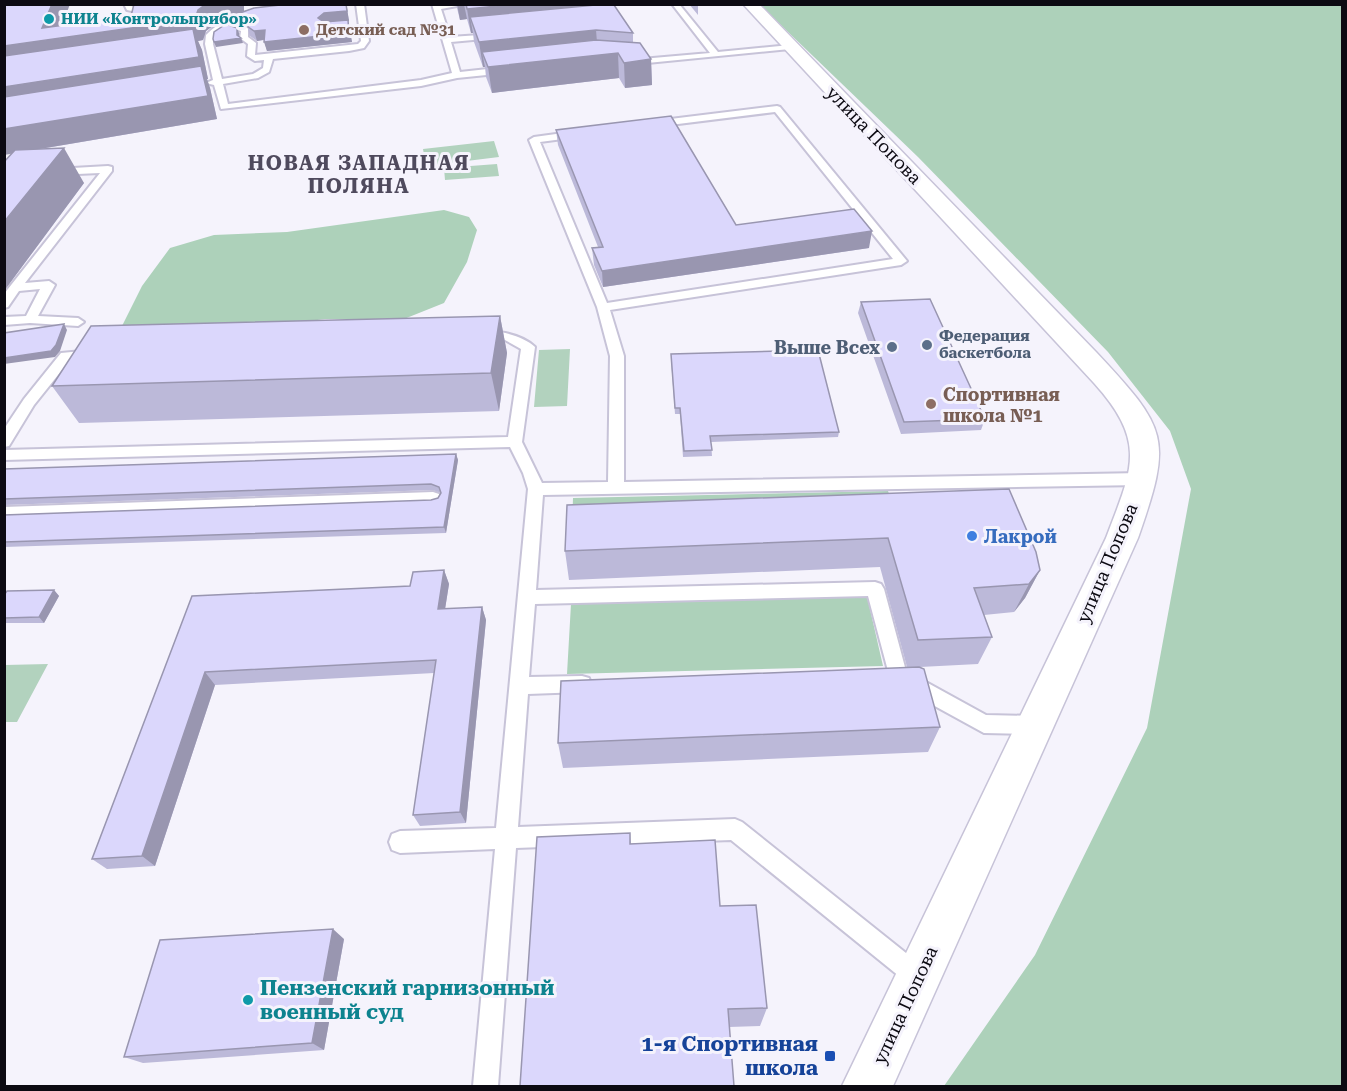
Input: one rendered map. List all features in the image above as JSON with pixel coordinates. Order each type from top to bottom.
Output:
[{"type":"street","name":"улица Попова","points":[[750,4],[1116,391],[1141,427],[1145,444],[1142,479],[1122,537],[867,1086]]},
{"type":"lane","points":[[128,4],[130,8],[142,10],[201,4]]},
{"type":"lane","points":[[303,4],[269,6],[228,24],[210,35],[205,45],[224,106],[518,69]]},
{"type":"lane","points":[[228,24],[245,30],[244,38],[252,43],[252,57],[361,46],[365,41],[358,24],[360,4]]},
{"type":"lane","points":[[458,75],[436,6],[465,4]]},
{"type":"lane","points":[[675,4],[716,55]]},
{"type":"lane","points":[[447,40],[508,34]]},
{"type":"lane","points":[[617,61],[638,63],[790,47]]},
{"type":"lane","points":[[202,84],[262,73],[268,67],[269,57]]},
{"type":"lane","points":[[603,307],[901,261],[777,109],[638,126]]},
{"type":"lane","points":[[592,132],[534,140],[603,307],[617,356],[616,487]]},
{"type":"lane","points":[[4,304],[108,169],[52,172]]},
{"type":"lane","points":[[15,288],[49,285],[30,319]]},
{"type":"lane","points":[[4,321],[30,319],[78,322]]},
{"type":"lane","points":[[472,338],[507,336],[528,347],[515,442],[531,473],[536,489],[485,1086]]},
{"type":"lane","points":[[4,442],[29,402],[66,356],[109,354]]},
{"type":"lane","points":[[4,455],[515,442]]},
{"type":"lane","points":[[536,489],[1142,479]]},
{"type":"lane","points":[[4,513],[433,498]]},
{"type":"lane","points":[[527,597],[875,589],[898,676]]},
{"type":"lane","points":[[874,676],[898,676],[984,724],[1036,725]]},
{"type":"lane","points":[[520,686],[603,684]]},
{"type":"lane","points":[[400,842],[735,829],[918,977]]},
{"type":"green space","points":[[760,5],[1342,5],[1342,1086],[944,1086],[1035,955],[1147,728],[1191,489],[1170,431],[1108,352],[918,157]]},
{"type":"green space","points":[[494,141],[499,157],[426,166],[423,149]]},
{"type":"green space","points":[[497,164],[499,176],[445,180],[444,168]]},
{"type":"green space","points":[[444,210],[469,217],[477,230],[467,262],[444,303],[404,319],[325,319],[241,330],[122,326],[142,286],[170,248],[214,235],[287,232]]},
{"type":"green space","points":[[570,349],[567,406],[534,407],[539,350]]},
{"type":"green space","points":[[888,491],[897,516],[572,528],[573,498]]},
{"type":"green space","points":[[867,596],[883,666],[567,674],[571,604]]},
{"type":"green space","points":[[48,664],[17,722],[5,722],[5,665]]},
{"type":"building","points":[[4,4],[52,4],[42,28],[131,16],[134,4],[206,4],[198,10],[195,19],[4,46]]},
{"type":"building","points":[[289,4],[346,4],[347,11],[324,13],[318,18],[324,22],[348,20],[349,33],[264,42],[265,30],[254,31],[247,26],[247,17],[237,14],[254,8]]},
{"type":"building","points":[[466,4],[517,4],[467,9]]},
{"type":"building","points":[[614,5],[633,33],[596,30],[479,42],[470,17]]},
{"type":"building","points":[[226,24],[237,28],[237,35],[241,38],[214,42],[214,32]]},
{"type":"building","points":[[193,29],[199,57],[4,87],[4,56]]},
{"type":"building","points":[[596,40],[640,43],[651,59],[624,63],[618,53],[488,67],[482,52]]},
{"type":"building","points":[[201,66],[208,96],[4,129],[4,97]]},
{"type":"building","points":[[671,116],[736,225],[854,209],[872,231],[602,271],[592,248],[603,247],[556,130]]},
{"type":"building","points":[[64,148],[4,222],[4,162],[15,150]]},
{"type":"building","points":[[930,299],[985,419],[904,422],[861,302]]},
{"type":"building","points":[[500,316],[491,373],[52,386],[91,326]]},
{"type":"building","points":[[64,324],[56,345],[51,351],[4,358],[4,333]]},
{"type":"building","points":[[818,350],[839,432],[710,436],[712,450],[684,451],[680,408],[675,408],[671,354]]},
{"type":"building","points":[[456,454],[444,527],[4,542],[4,515],[431,500],[438,498],[441,493],[439,487],[431,484],[4,499],[4,469]]},
{"type":"building","points":[[1009,489],[1036,552],[1040,570],[1029,584],[974,588],[992,637],[918,640],[888,538],[565,551],[567,505]]},
{"type":"building","points":[[444,570],[438,609],[482,607],[460,812],[413,815],[436,660],[205,672],[142,856],[92,859],[192,596],[410,586],[413,572]]},
{"type":"building","points":[[54,590],[39,617],[4,618],[4,595],[7,591]]},
{"type":"building","points":[[919,667],[924,669],[940,727],[558,743],[561,681]]},
{"type":"building","points":[[630,833],[630,844],[715,840],[720,906],[756,905],[767,1008],[728,1009],[734,1086],[520,1086],[537,837]]},
{"type":"building","name":"Пензенский гарнизонный военный суд","points":[[333,929],[312,1043],[124,1057],[160,940]]},
{"type":"place","name":"НИИ «Контрольприбор»","points":[[49,19]]},
{"type":"place","name":"Детский сад №31","points":[[304,30]]},
{"type":"place","name":"Федерация баскетбола","points":[[927,345]]},
{"type":"place","name":"Выше Всех","points":[[892,347]]},
{"type":"place","name":"Спортивная школа №1","points":[[931,404]]},
{"type":"place","name":"Лакрой","points":[[972,536]]},
{"type":"place","name":"Пензенский гарнизонный военный суд","points":[[248,1000]]},
{"type":"place","name":"1-я Спортивная школа","points":[[830,1056]]},
{"type":"district","name":"НОВАЯ ЗАПАДНАЯ ПОЛЯНА","points":[[359,174]]}]
